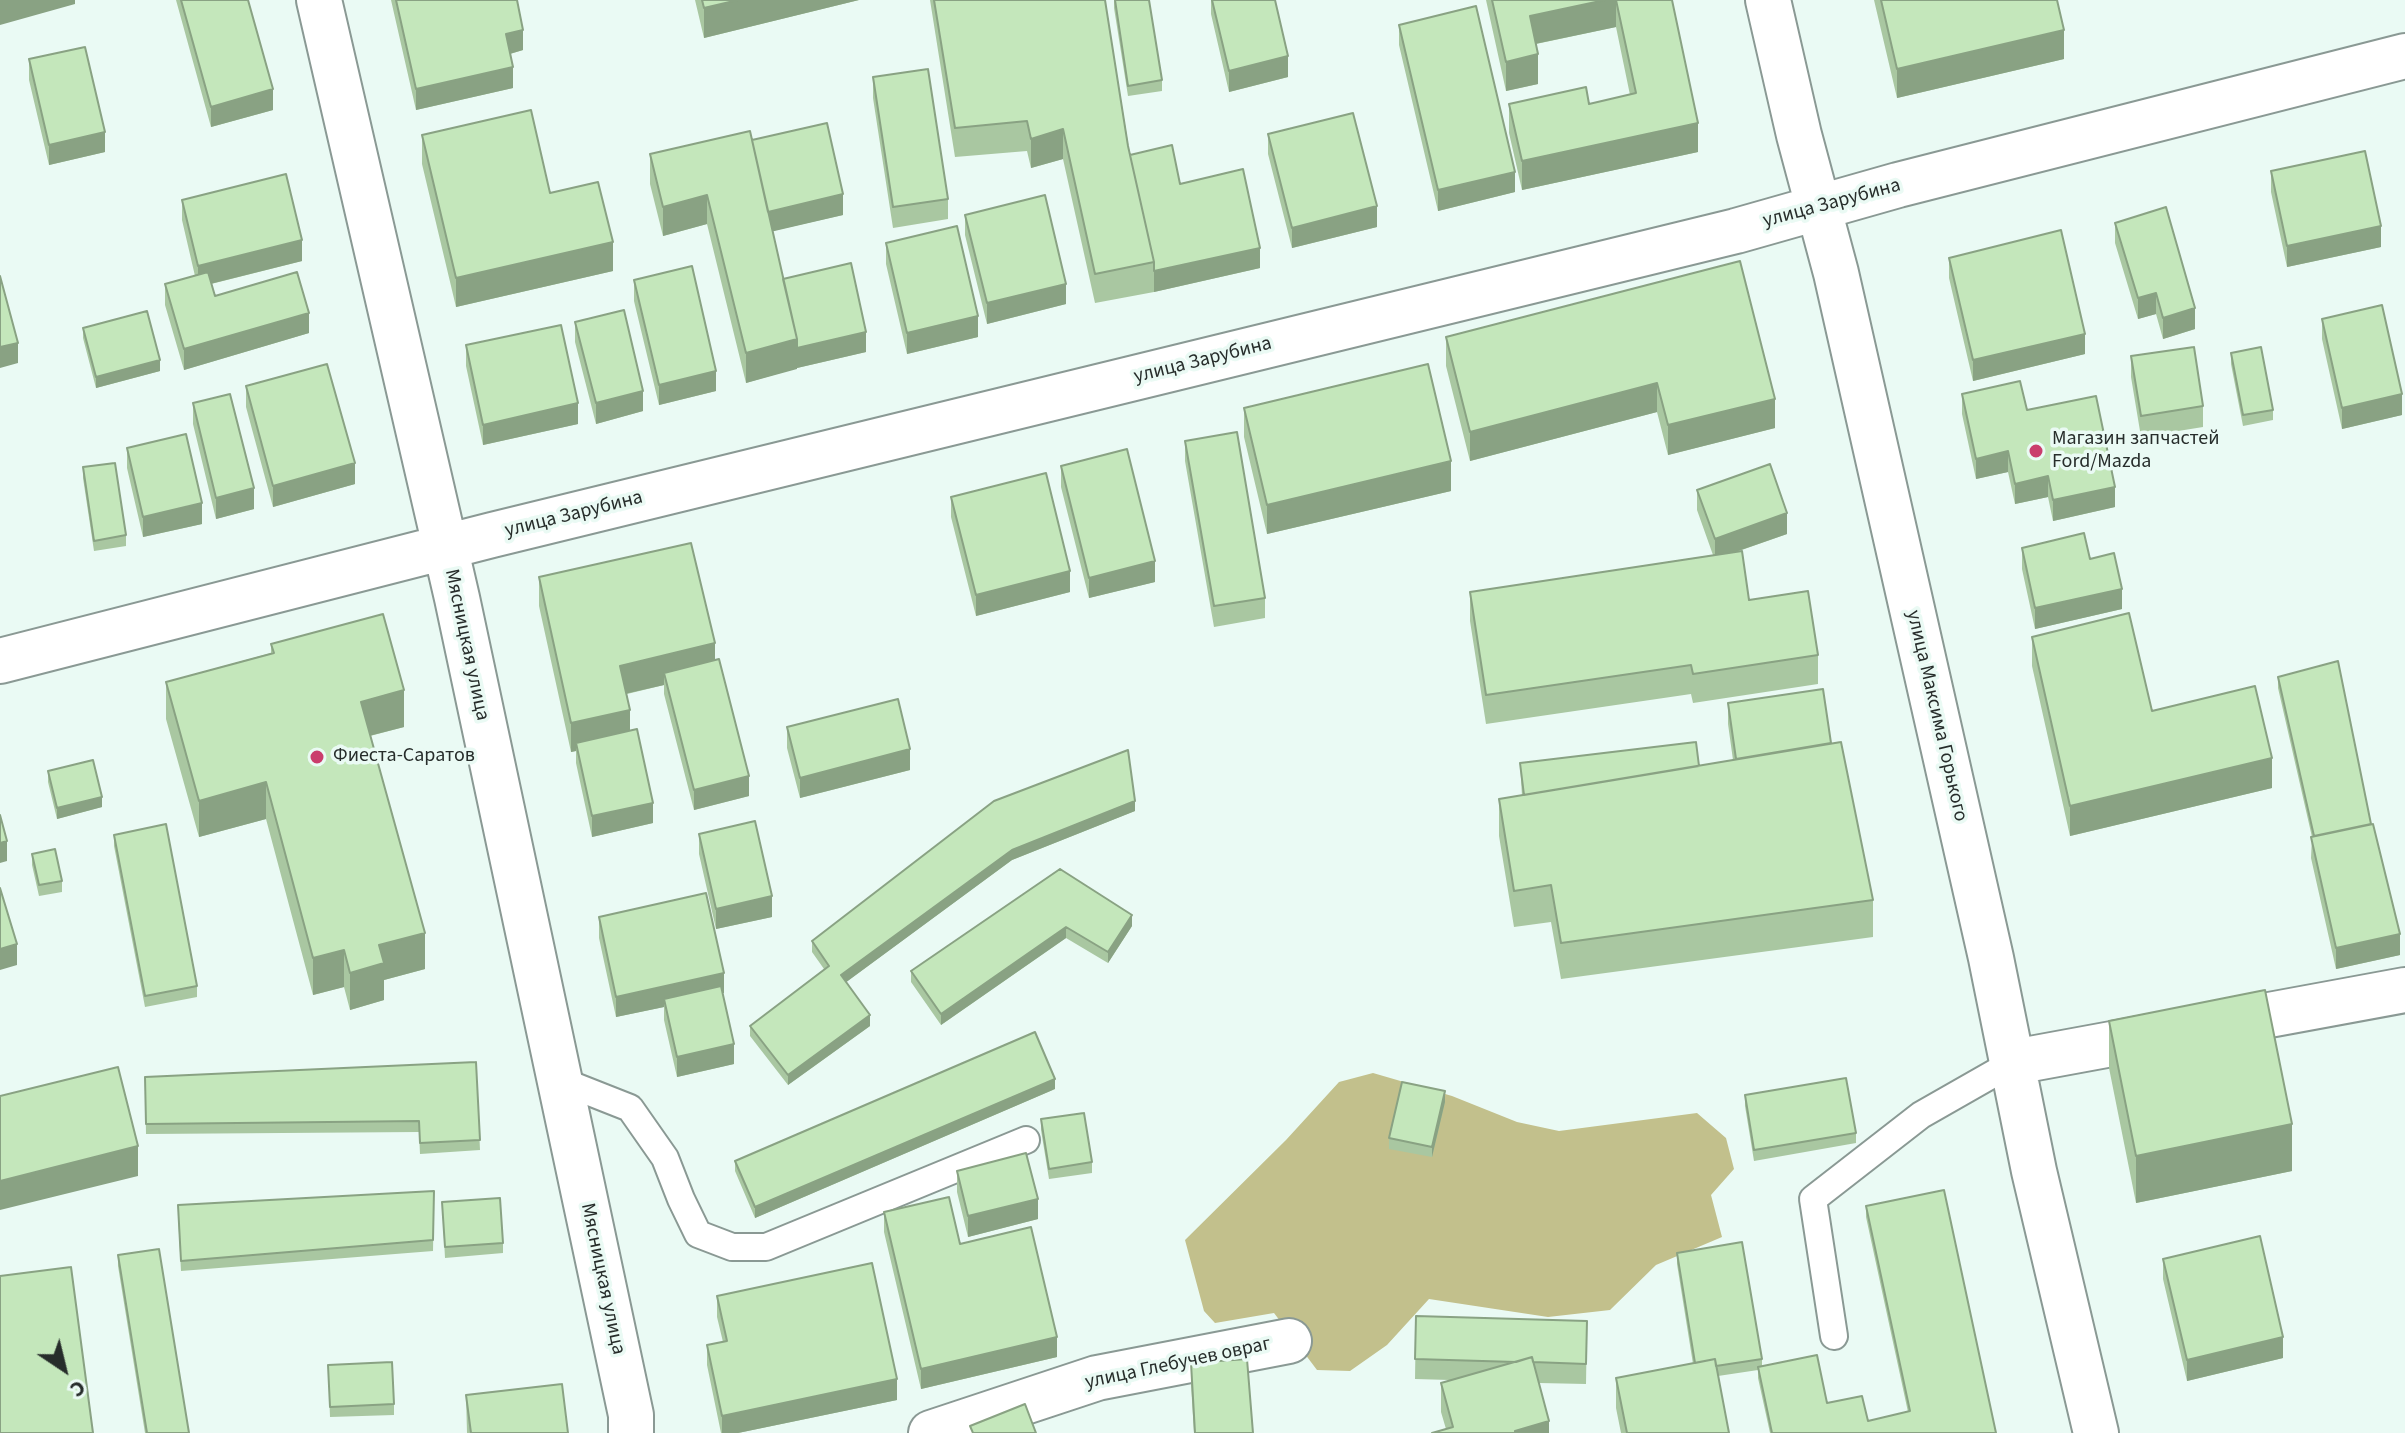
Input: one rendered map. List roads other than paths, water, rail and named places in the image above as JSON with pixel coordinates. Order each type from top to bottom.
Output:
[{"type":"street","name":"Мясницкая улица","points":[[319,0],[445,548],[631,1415],[631,1433]]},
{"type":"street","name":"улица Максима Горького","points":[[1768,0],[1836,273],[2014,1062],[2034,1171],[2096,1433]]},
{"type":"street","name":"улица Зарубина","points":[[0,661],[445,548],[1736,231],[1818,207],[2405,56]]},
{"type":"street","points":[[2014,1062],[2274,1004],[2405,990]]},
{"type":"street","name":"улица Глебучев овраг","points":[[931,1433],[1097,1378],[1289,1341]]},
{"type":"lane","points":[[1834,1336],[1813,1199],[1921,1115],[2014,1062]]},
{"type":"lane","points":[[559,1080],[630,1108],[665,1158],[698,1234],[732,1247],[766,1247],[1026,1140]]},
{"type":"place","name":"Магазин запчастей Ford/Mazda","points":[[2036,451]]},
{"type":"place","name":"Фиеста-Саратов","points":[[317,757]]}]
